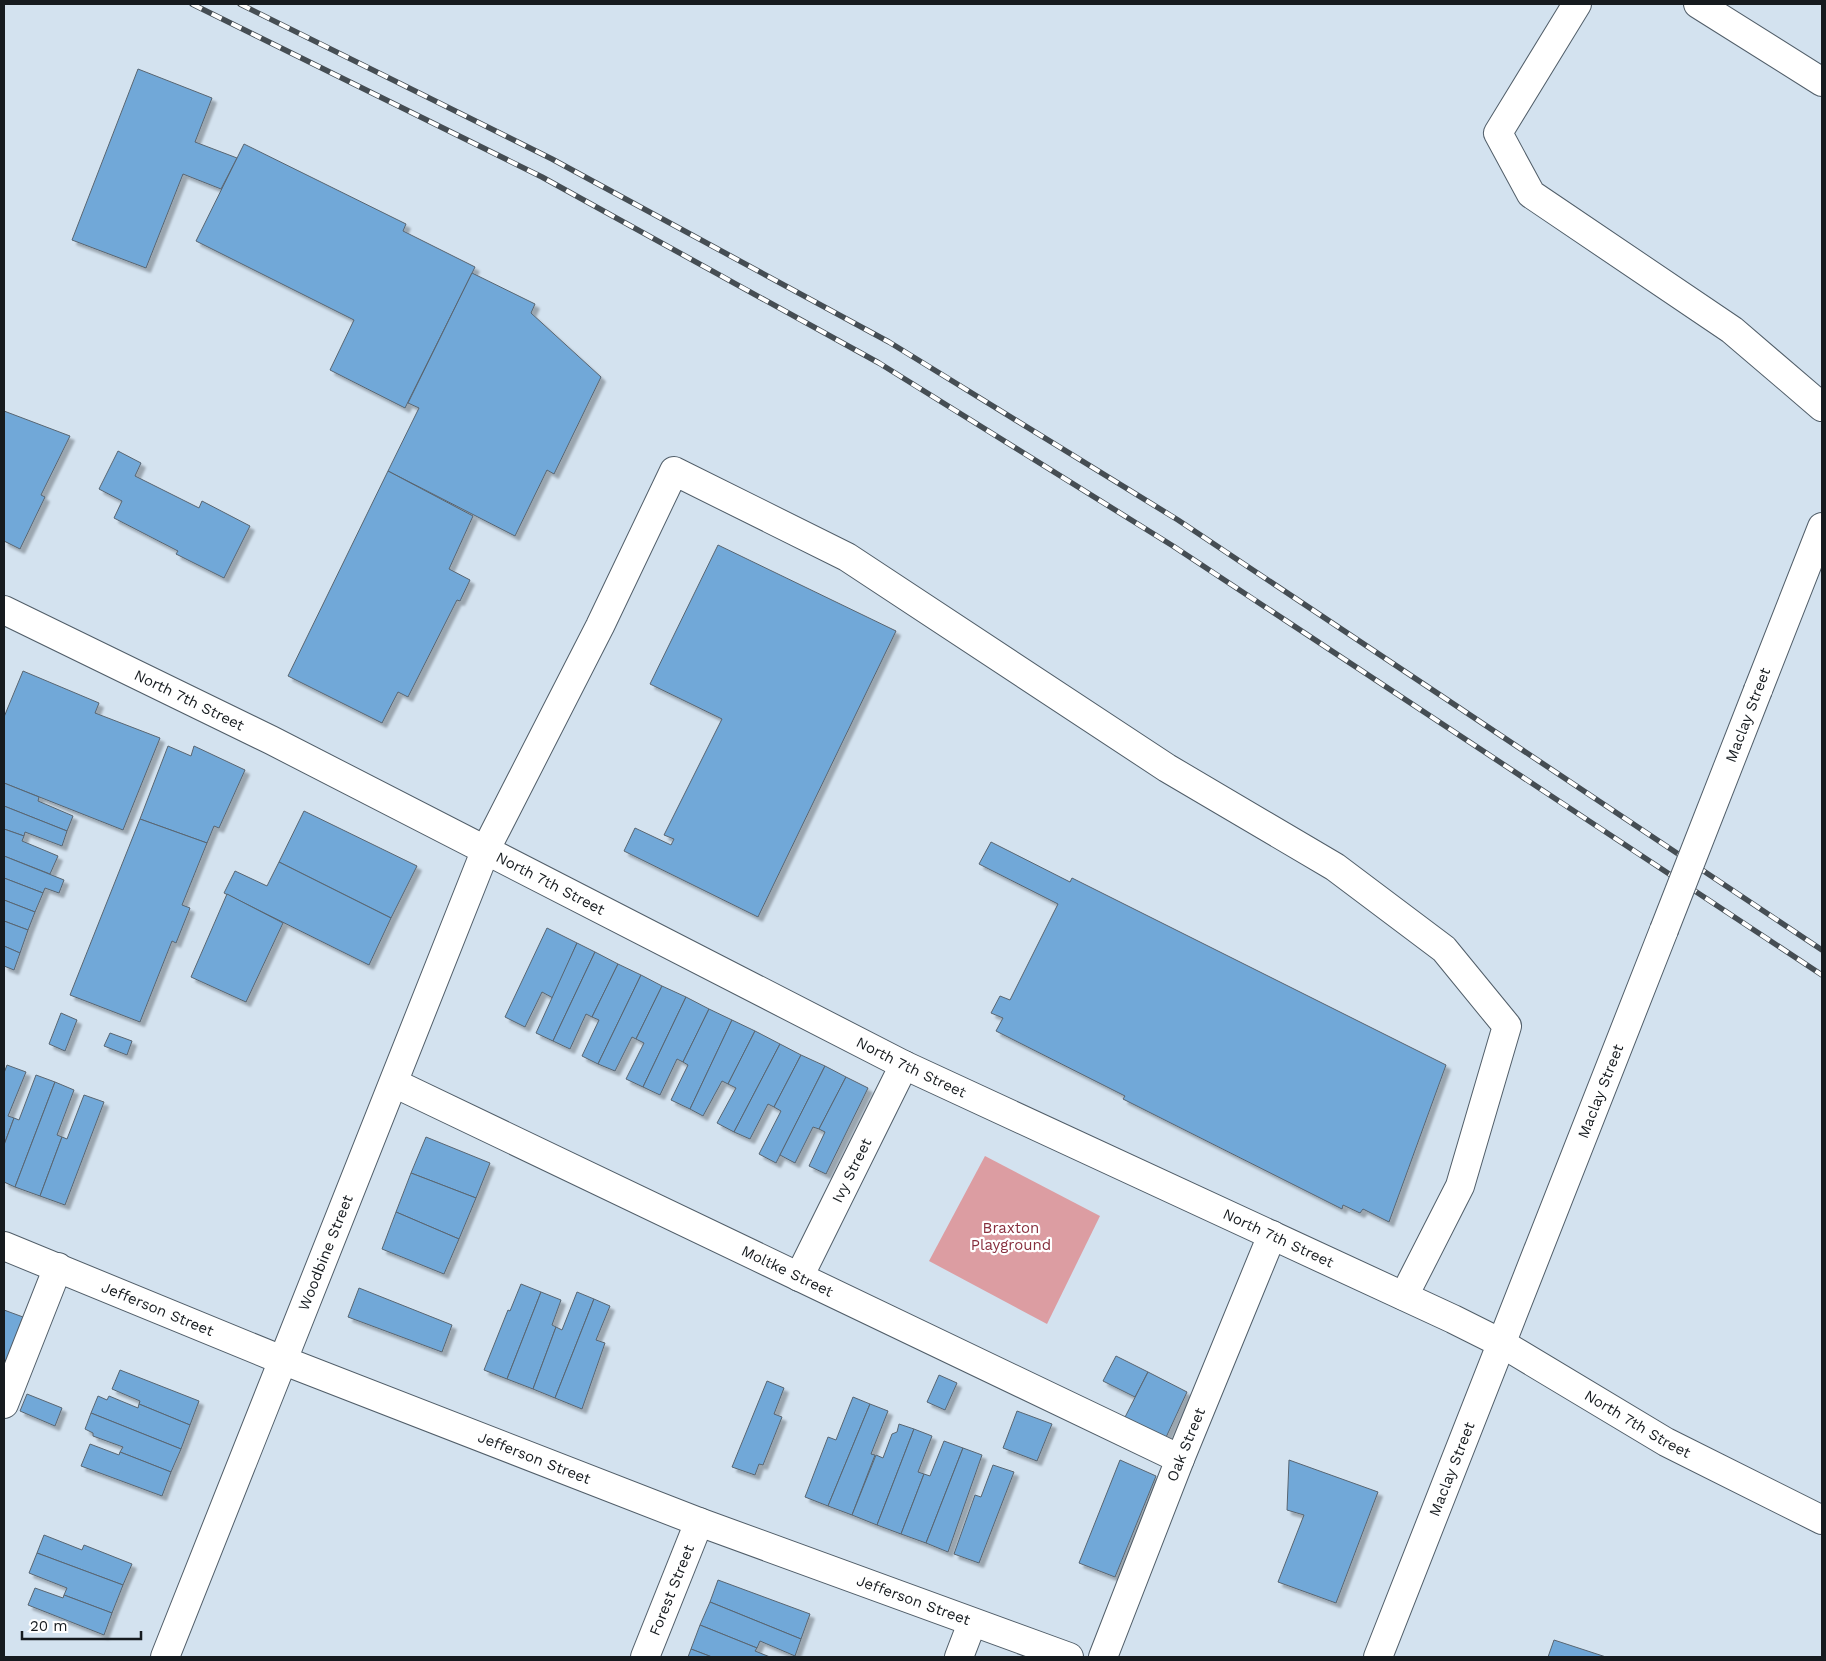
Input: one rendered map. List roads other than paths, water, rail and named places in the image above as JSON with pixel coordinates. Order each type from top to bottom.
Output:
[{"type":"street","points":[[1577,4],[1498,133],[1531,194],[1732,330],[1822,407]]},
{"type":"street","points":[[1698,4],[1822,82]]},
{"type":"street","name":"Woodbine Street","points":[[165,1657],[486,850],[600,626],[674,471],[846,557],[1167,768],[1335,867],[1444,949],[1507,1026],[1460,1186],[1404,1296]]},
{"type":"street","name":"Maclay Street","points":[[1378,1657],[1822,526]]},
{"type":"street","name":"North 7th Street","points":[[4,610],[271,740],[904,1065],[1404,1296],[1501,1343],[1666,1442],[1822,1520]]},
{"type":"street","name":"Ivy Street","points":[[799,1277],[904,1065]]},
{"type":"street","name":"Moltke Street","points":[[394,1083],[1180,1459]]},
{"type":"street","name":"Oak Street","points":[[1103,1657],[1180,1459],[1272,1235]]},
{"type":"street","name":"Jefferson Street","points":[[4,1246],[282,1360],[700,1522],[1069,1657]]},
{"type":"street","points":[[4,1404],[58,1267]]},
{"type":"street","name":"Forest Street","points":[[646,1657],[700,1522]]},
{"type":"street","points":[[960,1657],[972,1623]]},
{"type":"railway","points":[[192,4],[542,177],[879,363],[1173,546],[1822,975]]},
{"type":"railway","points":[[240,4],[552,159],[889,342],[1178,520],[1822,950]]},
{"type":"park label","name":"Braxton Playground","points":[[1011,1236]]}]
